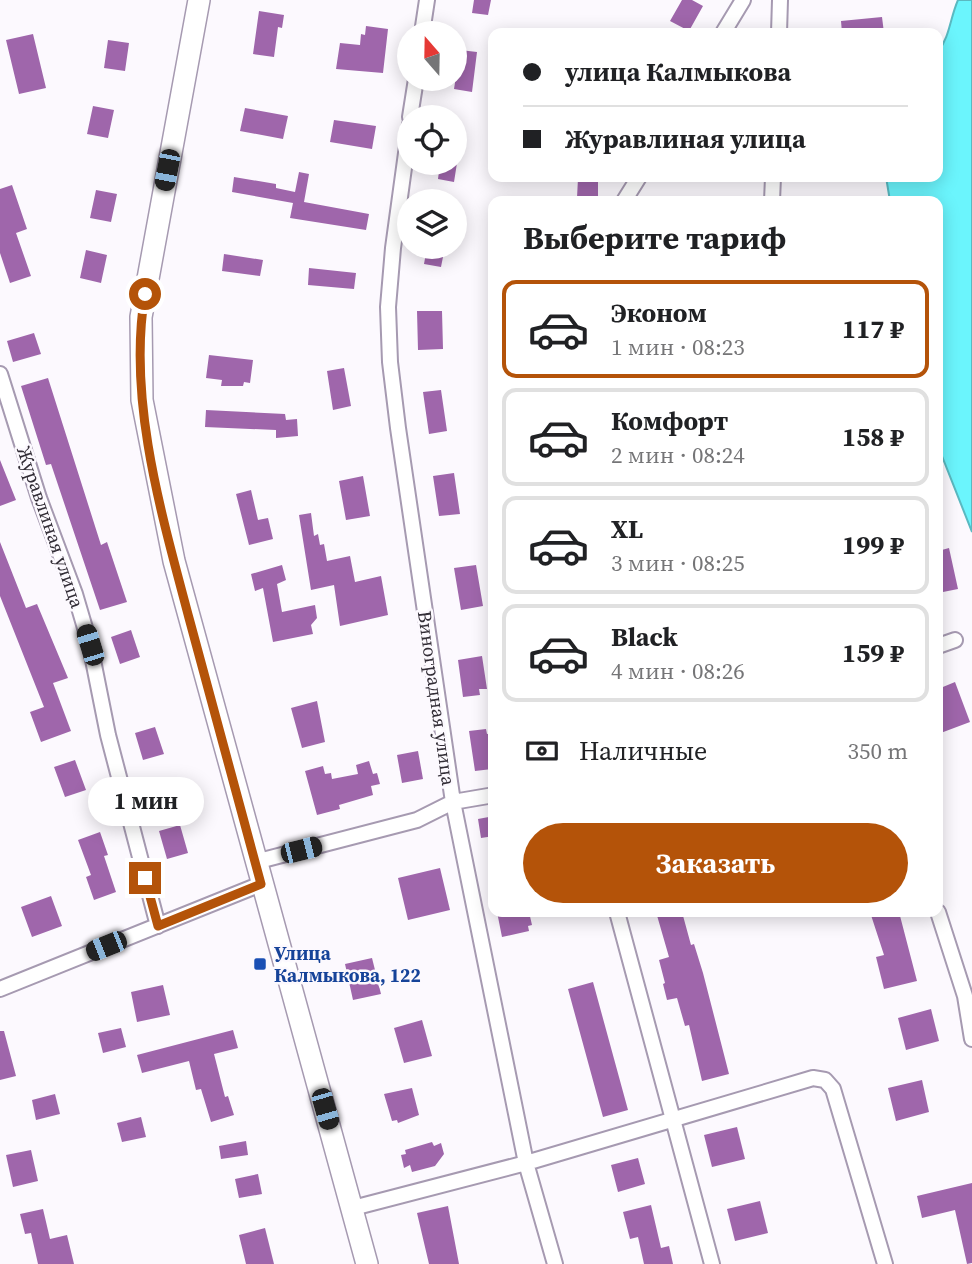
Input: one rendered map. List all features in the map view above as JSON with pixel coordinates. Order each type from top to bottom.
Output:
[{"type":"main road","points":[[200,0],[141,317],[142,400],[174,561],[367,1264]]},
{"type":"street","points":[[423,21],[426,0]]},
{"type":"street","points":[[726,28],[743,0]]},
{"type":"street","points":[[779,28],[780,0]]},
{"type":"street","name":"Виноградная улица","points":[[403,175],[388,307],[397,428],[453,802],[526,1163],[555,1264]]},
{"type":"street","name":"Журавлиная улица","points":[[0,374],[90,645],[108,735],[158,926]]},
{"type":"street","points":[[943,644],[955,640]]},
{"type":"street","points":[[255,862],[417,820],[453,802],[488,795]]},
{"type":"street","points":[[1,985],[261,884]]},
{"type":"street","points":[[618,917],[712,1264]]},
{"type":"street","points":[[940,917],[965,996],[972,1039]]},
{"type":"street","points":[[353,1208],[526,1163],[813,1078],[825,1080],[833,1089],[885,1264]]},
{"type":"water","points":[[958,0],[972,0],[972,532],[943,459],[943,196],[889,196],[887,182],[943,182],[945,40]]},
{"type":"building","points":[[474,0],[491,0],[488,15],[472,13]]},
{"type":"building","points":[[682,0],[692,0],[703,6],[691,28],[683,28],[670,21]]},
{"type":"building","points":[[259,11],[284,15],[282,28],[278,27],[274,57],[253,54]]},
{"type":"building","points":[[882,17],[883,28],[842,28],[841,21]]},
{"type":"building","points":[[366,26],[388,29],[383,73],[336,69],[340,43],[360,45],[361,34],[365,35]]},
{"type":"building","points":[[33,34],[46,88],[19,94],[6,40]]},
{"type":"building","points":[[108,40],[129,43],[125,71],[104,68]]},
{"type":"building","points":[[467,51],[477,52],[472,92],[466,91]]},
{"type":"building","points":[[93,106],[114,110],[108,138],[87,134]]},
{"type":"building","points":[[245,108],[288,116],[283,139],[240,131]]},
{"type":"building","points":[[334,120],[376,126],[372,149],[330,142]]},
{"type":"building","points":[[299,172],[309,174],[304,202],[369,214],[366,230],[290,218],[293,203],[232,192],[234,177],[276,184],[276,188],[295,192]]},
{"type":"building","points":[[438,175],[455,175],[454,182],[438,179]]},
{"type":"building","points":[[578,182],[598,182],[598,196],[577,196]]},
{"type":"building","points":[[12,185],[27,229],[16,233],[31,276],[10,283],[0,253],[0,189]]},
{"type":"building","points":[[96,190],[117,194],[111,222],[90,218]]},
{"type":"building","points":[[86,250],[107,255],[101,283],[80,278]]},
{"type":"building","points":[[224,254],[263,260],[260,276],[222,271]]},
{"type":"building","points":[[425,259],[443,259],[441,267],[424,264]]},
{"type":"building","points":[[309,268],[356,273],[354,289],[308,285]]},
{"type":"building","points":[[417,311],[442,311],[443,349],[418,350]]},
{"type":"building","points":[[34,333],[41,354],[13,362],[7,341]]},
{"type":"building","points":[[209,355],[253,360],[250,383],[244,382],[243,386],[221,386],[222,380],[206,378]]},
{"type":"building","points":[[344,368],[351,406],[333,410],[327,371]]},
{"type":"building","points":[[48,378],[101,545],[107,542],[127,602],[100,610],[51,464],[46,465],[21,386]]},
{"type":"building","points":[[441,390],[447,431],[429,434],[423,392]]},
{"type":"building","points":[[206,410],[285,414],[286,420],[297,419],[298,436],[276,438],[276,430],[205,427]]},
{"type":"building","points":[[0,460],[16,500],[0,506]]},
{"type":"building","points":[[454,473],[460,514],[439,516],[433,476]]},
{"type":"building","points":[[363,476],[370,516],[346,520],[339,481]]},
{"type":"building","points":[[251,490],[258,520],[268,518],[273,539],[249,545],[236,494]]},
{"type":"building","points":[[311,513],[314,536],[318,534],[320,545],[324,544],[327,561],[350,556],[355,582],[381,576],[388,615],[340,626],[334,585],[311,590],[299,515]]},
{"type":"building","points":[[0,542],[26,608],[37,604],[68,678],[53,683],[71,731],[41,742],[30,712],[44,707],[0,596]]},
{"type":"building","points":[[949,548],[958,589],[943,592],[943,550]]},
{"type":"building","points":[[282,565],[286,580],[277,584],[282,612],[315,605],[317,618],[311,625],[313,634],[273,642],[263,588],[255,591],[251,574]]},
{"type":"building","points":[[476,565],[483,606],[461,610],[454,568]]},
{"type":"building","points":[[131,630],[140,657],[120,664],[111,637]]},
{"type":"building","points":[[482,656],[487,689],[479,689],[480,695],[463,697],[458,660]]},
{"type":"building","points":[[955,682],[970,722],[943,732],[943,687]]},
{"type":"building","points":[[317,701],[325,742],[302,748],[291,708]]},
{"type":"building","points":[[155,727],[164,754],[143,760],[135,733]]},
{"type":"building","points":[[486,729],[488,769],[475,771],[469,731]]},
{"type":"building","points":[[418,751],[423,779],[402,783],[397,755]]},
{"type":"building","points":[[75,760],[86,790],[65,797],[54,767]]},
{"type":"building","points":[[369,761],[380,784],[371,786],[373,795],[317,815],[305,771],[323,766],[325,774],[331,773],[332,779],[358,774],[356,765]]},
{"type":"building","points":[[488,817],[488,837],[481,838],[478,819]]},
{"type":"building","points":[[180,825],[188,853],[167,859],[159,831]]},
{"type":"building","points":[[100,832],[108,855],[104,856],[116,892],[94,900],[86,877],[91,875],[78,840]]},
{"type":"building","points":[[440,868],[450,910],[408,920],[398,878]]},
{"type":"building","points":[[51,896],[62,926],[32,937],[21,907]]},
{"type":"building","points":[[498,917],[530,917],[532,925],[528,926],[529,931],[502,937]]},
{"type":"building","points":[[657,917],[683,917],[703,973],[729,1074],[702,1081],[689,1025],[685,1026],[677,998],[667,1000],[659,960],[669,957]]},
{"type":"building","points":[[872,917],[900,917],[917,981],[884,989],[876,957],[884,955]]},
{"type":"building","points":[[372,958],[381,994],[353,1000],[345,964]]},
{"type":"building","points":[[593,982],[628,1110],[603,1117],[568,989]]},
{"type":"building","points":[[163,985],[170,1015],[137,1022],[131,992]]},
{"type":"building","points":[[931,1009],[939,1041],[906,1050],[898,1018]]},
{"type":"building","points":[[422,1020],[432,1056],[404,1063],[394,1028]]},
{"type":"building","points":[[121,1028],[126,1047],[103,1053],[98,1033]]},
{"type":"building","points":[[233,1030],[238,1048],[214,1054],[225,1097],[228,1096],[234,1115],[211,1122],[201,1089],[196,1090],[189,1061],[142,1073],[137,1055]]},
{"type":"building","points":[[0,1031],[4,1031],[16,1076],[0,1080]]},
{"type":"building","points":[[922,1080],[929,1112],[896,1121],[888,1088]]},
{"type":"building","points":[[412,1088],[419,1115],[398,1123],[397,1120],[392,1121],[384,1094]]},
{"type":"building","points":[[55,1094],[60,1114],[36,1120],[32,1100]]},
{"type":"building","points":[[141,1117],[146,1137],[122,1142],[117,1123]]},
{"type":"building","points":[[737,1127],[745,1159],[712,1167],[704,1135]]},
{"type":"building","points":[[246,1141],[248,1155],[221,1159],[219,1146]]},
{"type":"building","points":[[432,1142],[434,1146],[441,1143],[444,1154],[435,1166],[412,1172],[410,1165],[404,1168],[401,1155],[406,1154],[405,1150]]},
{"type":"building","points":[[31,1150],[38,1181],[13,1187],[6,1155]]},
{"type":"building","points":[[638,1158],[645,1184],[618,1192],[611,1165]]},
{"type":"building","points":[[258,1174],[262,1194],[239,1198],[235,1179]]},
{"type":"building","points":[[972,1183],[972,1263],[967,1264],[955,1210],[922,1218],[917,1196]]},
{"type":"building","points":[[760,1201],[768,1233],[735,1241],[727,1209]]},
{"type":"building","points":[[651,1205],[661,1248],[669,1246],[673,1264],[644,1264],[638,1237],[630,1239],[623,1212]]},
{"type":"building","points":[[448,1206],[459,1264],[429,1264],[417,1213]]},
{"type":"building","points":[[43,1209],[50,1239],[67,1235],[74,1264],[38,1264],[31,1233],[25,1234],[20,1214]]},
{"type":"building","points":[[265,1228],[274,1264],[246,1264],[239,1235]]},
{"type":"place","name":"Улица Калмыкова, 122","points":[[260,964]]},
{"type":"route","points":[[145,294],[141,317],[140,358],[142,400],[150,450],[174,561],[261,884],[158,926],[145,878]]}]
